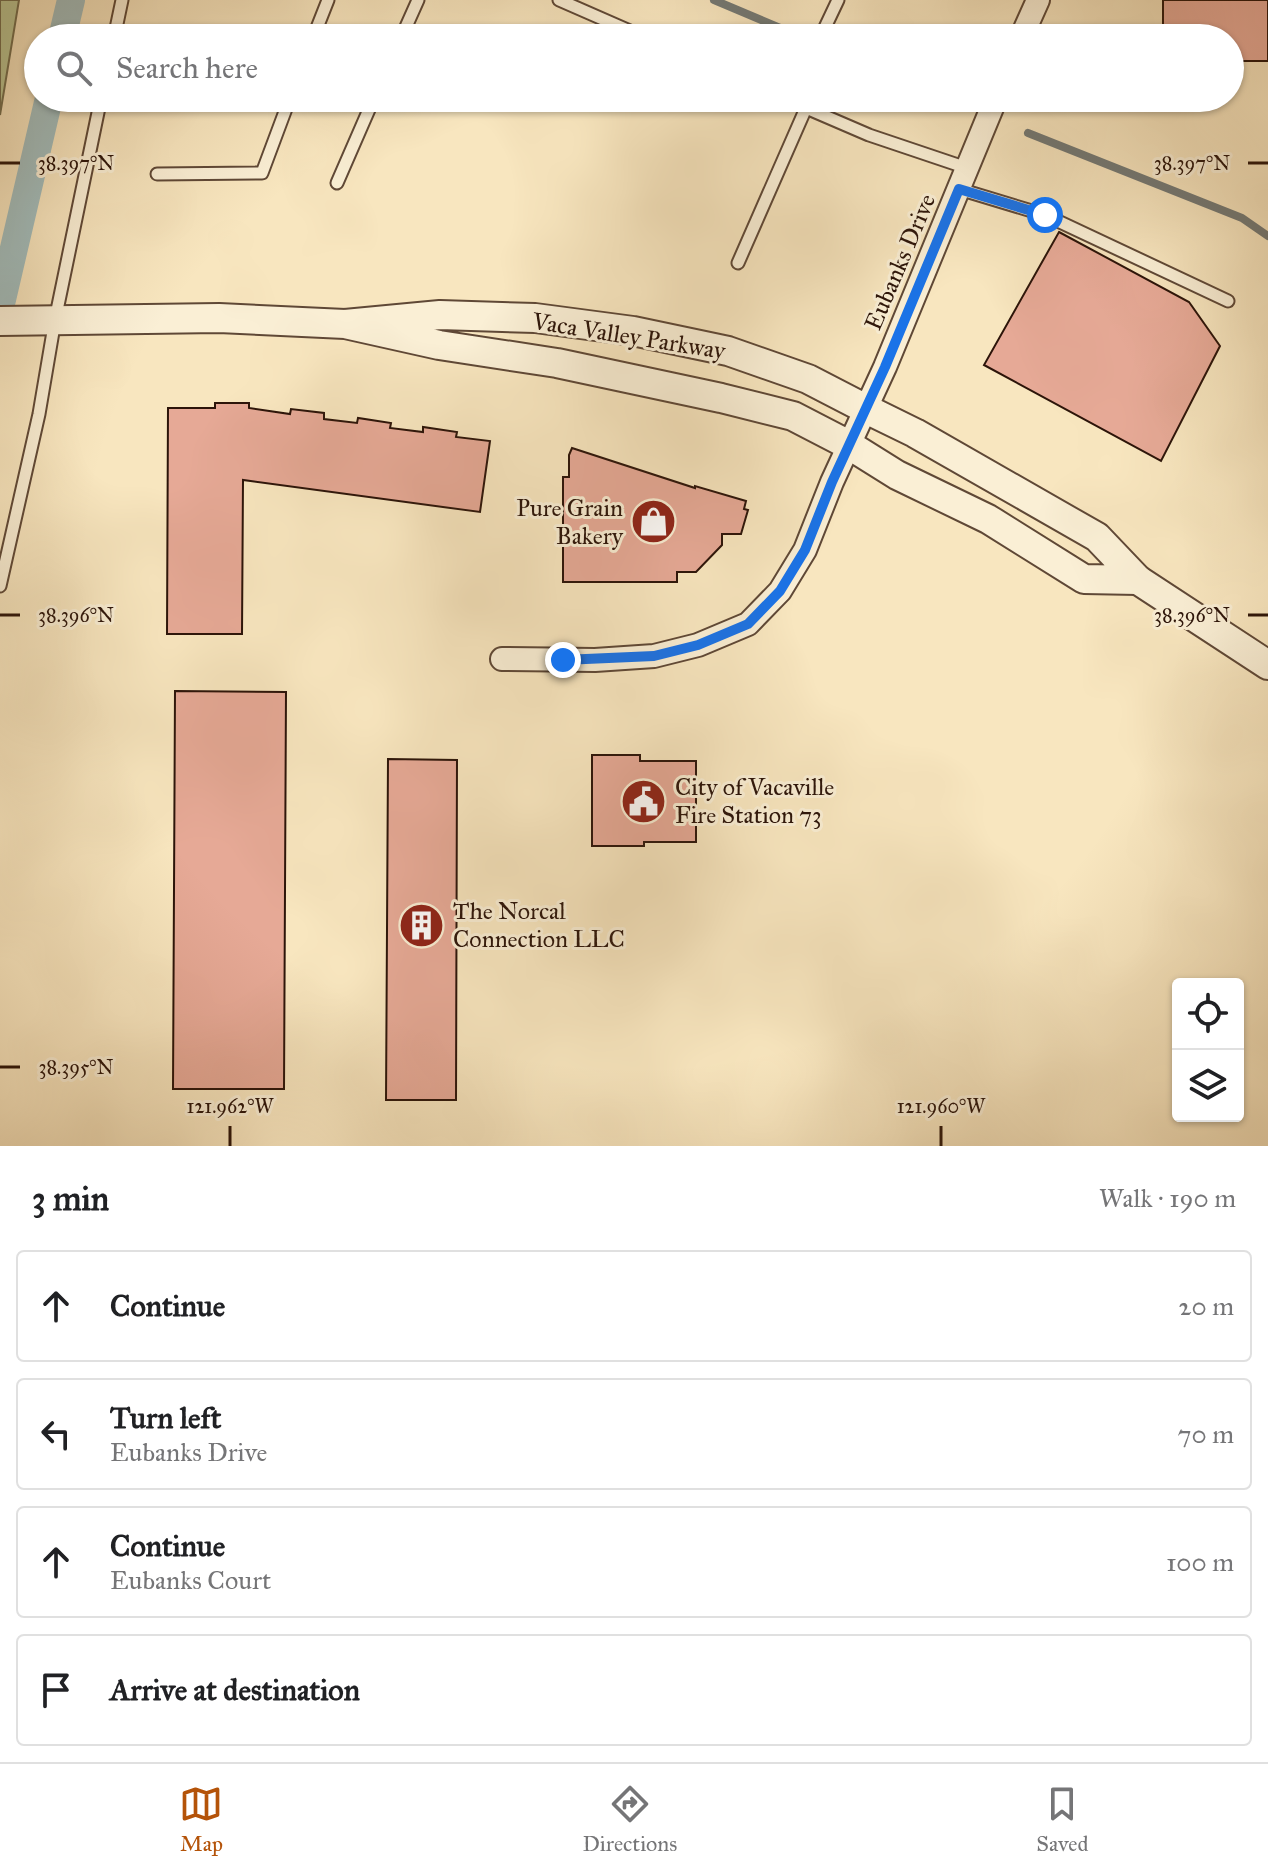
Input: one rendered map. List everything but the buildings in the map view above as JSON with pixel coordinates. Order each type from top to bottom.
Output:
[{"type":"street","points":[[1027,24],[1038,0]]},
{"type":"street","name":"Eubanks Drive","points":[[502,659],[595,660],[654,656],[698,645],[748,624],[780,591],[805,550],[990,112]]},
{"type":"street","name":"Vaca Valley Parkway","points":[[0,321],[219,318],[345,324],[440,315],[535,318],[633,331],[728,351],[808,379],[915,433],[1097,537],[1138,580],[1268,665]]},
{"type":"street","name":"Vaca Valley Parkway","points":[[345,324],[439,345],[557,363],[793,416],[849,445],[897,475],[988,519],[1084,579],[1138,580]]},
{"type":"lane","points":[[117,24],[122,0]]},
{"type":"lane","points":[[319,24],[328,0]]},
{"type":"lane","points":[[407,24],[418,0]]},
{"type":"lane","points":[[559,0],[614,24]]},
{"type":"lane","points":[[827,24],[838,0]]},
{"type":"lane","points":[[0,586],[39,414],[45,320],[97,112]]},
{"type":"lane","points":[[157,174],[262,173],[285,112]]},
{"type":"lane","points":[[337,183],[368,112]]},
{"type":"lane","points":[[738,263],[796,112]]},
{"type":"lane","points":[[819,112],[1228,301]]},
{"type":"green space","points":[[0,0],[19,0],[0,115]]},
{"type":"waterway","points":[[65,24],[71,0]]},
{"type":"waterway","points":[[714,0],[771,24]]},
{"type":"waterway","points":[[0,308],[46,112]]},
{"type":"waterway","points":[[1028,133],[1242,218],[1268,236]]},
{"type":"place","name":"Pure Grain Bakery","points":[[654,522]]},
{"type":"place","name":"City of Vacaville Fire Station 73","points":[[644,801]]},
{"type":"place","name":"The Norcal Connection LLC","points":[[422,925]]},
{"type":"route","points":[[563,660],[654,656],[698,645],[748,624],[780,591],[805,550],[959,189],[1045,215]]}]
